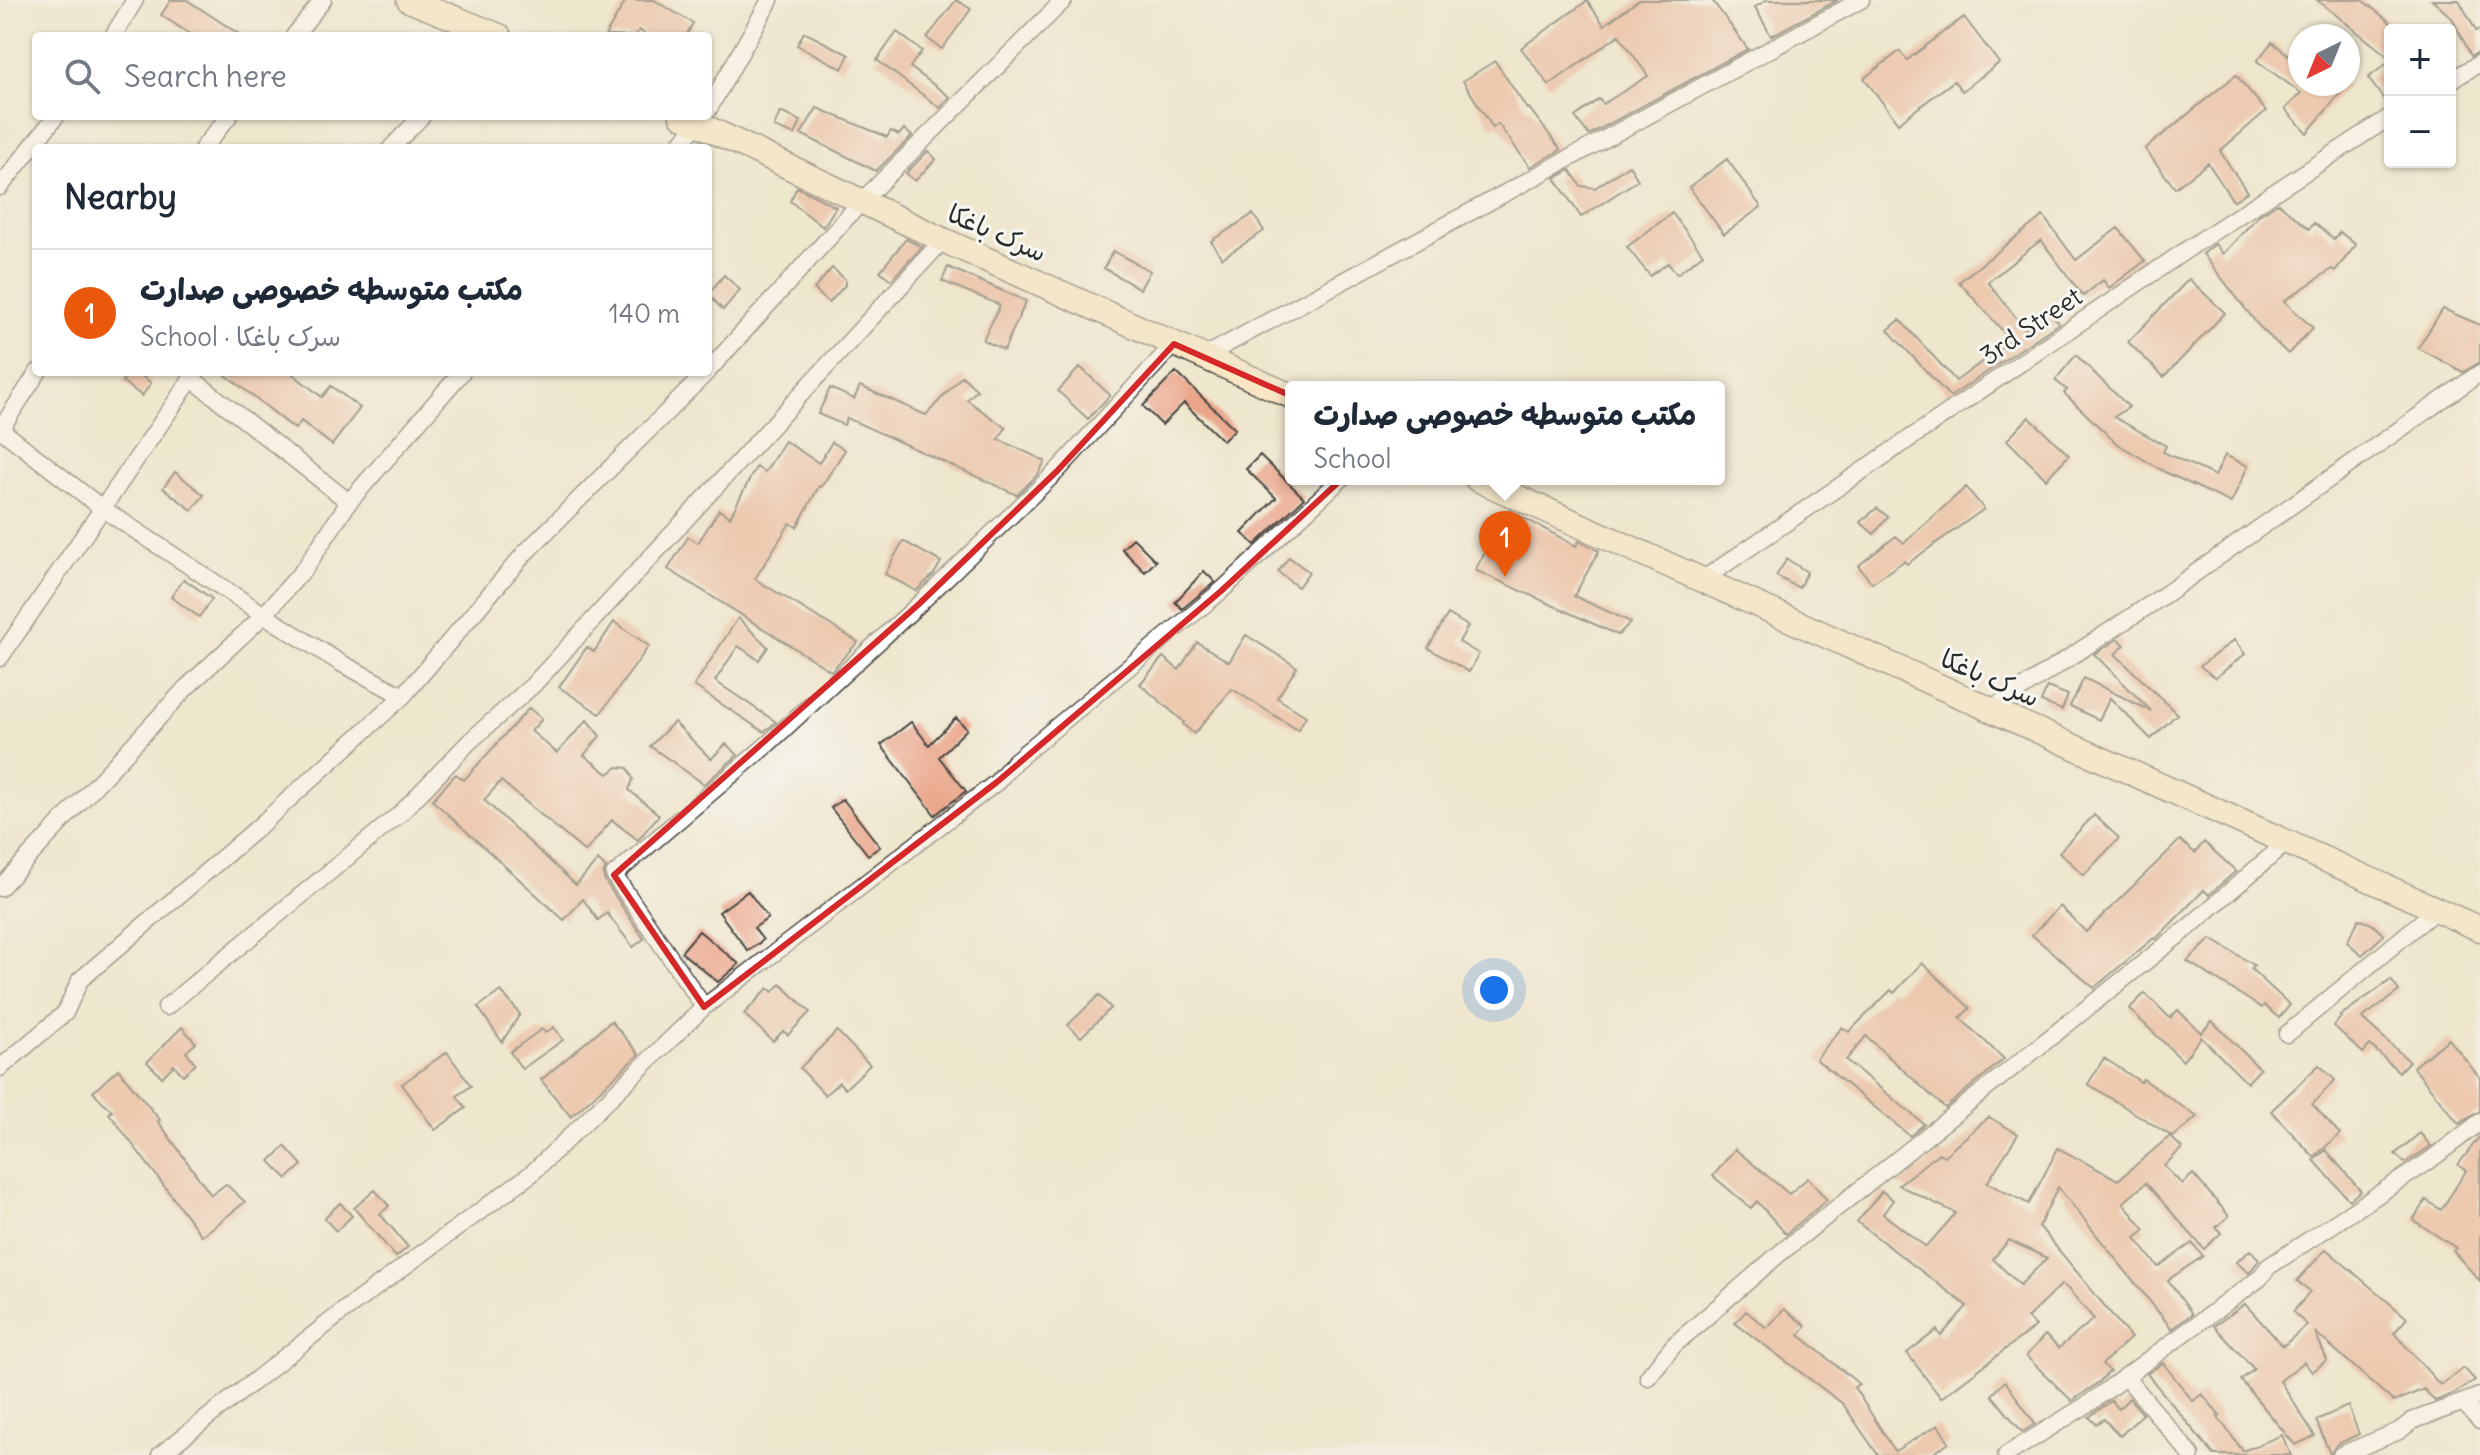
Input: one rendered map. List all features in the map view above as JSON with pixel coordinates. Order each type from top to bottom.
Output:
[{"type":"street","points":[[115,32],[135,0]]},
{"type":"street","points":[[297,32],[323,0]]},
{"type":"street","points":[[712,95],[770,0]]},
{"type":"street","points":[[712,366],[862,201],[1064,0]]},
{"type":"street","points":[[1203,357],[1861,0]]},
{"type":"street","points":[[426,3],[490,32]]},
{"type":"street","points":[[2456,77],[2480,63]]},
{"type":"street","points":[[34,144],[53,120]]},
{"type":"street","points":[[206,144],[226,120]]},
{"type":"street","points":[[395,144],[418,120]]},
{"type":"street","points":[[679,144],[696,120]]},
{"type":"street","name":"سرک باغکا","points":[[707,120],[943,240],[1285,393]]},
{"type":"street","name":"3rd Street","points":[[1702,580],[2217,229],[2384,121]]},
{"type":"street","points":[[0,187],[32,146]]},
{"type":"street","points":[[166,1007],[401,813],[469,742],[533,685],[943,240]]},
{"type":"street","points":[[704,1007],[614,875],[769,743],[919,604],[1057,471],[1174,344]]},
{"type":"street","points":[[1991,709],[2157,600],[2480,373]]},
{"type":"street","points":[[35,376],[0,430],[103,509],[339,662],[403,696]]},
{"type":"street","points":[[0,658],[192,376]]},
{"type":"street","points":[[194,376],[349,502]]},
{"type":"street","points":[[0,888],[186,688],[264,615],[305,568],[349,502],[459,376]]},
{"type":"street","points":[[0,1068],[65,1013],[80,980],[255,830],[403,696],[525,553],[702,376]]},
{"type":"street","points":[[160,1455],[346,1309],[531,1174],[704,1007],[997,782],[1015,761],[1221,591],[1335,485]]},
{"type":"street","name":"سرک باغکا","points":[[1490,485],[2480,929]]},
{"type":"street","points":[[1648,1377],[1674,1345],[1779,1254],[2190,926],[2287,842]]},
{"type":"street","points":[[2287,1034],[2437,909]]},
{"type":"street","points":[[2006,1455],[2088,1404],[2260,1278],[2268,1267],[2429,1161],[2480,1122]]},
{"type":"street","points":[[2126,1377],[2191,1455]]},
{"type":"street","points":[[2341,1455],[2399,1431],[2412,1421],[2472,1400],[2480,1421]]},
{"type":"highlighted area","points":[[1174,344],[1386,438],[1221,591],[997,782],[704,1007],[614,875],[919,604],[1057,471]]},
{"type":"building","points":[[171,0],[187,0],[236,32],[187,32],[161,15]]},
{"type":"building","points":[[626,0],[654,0],[693,23],[688,32],[607,32]]},
{"type":"building","points":[[956,0],[971,9],[942,49],[927,38]]},
{"type":"building","points":[[1639,0],[1712,0],[1748,49],[1589,135],[1575,117],[1599,99],[1603,104],[1648,76],[1619,35],[1549,85],[1521,48],[1587,1],[1604,25]]},
{"type":"building","points":[[1767,0],[1838,0],[1771,36],[1755,7]]},
{"type":"building","points":[[2317,0],[2362,0],[2390,22],[2384,24],[2384,53],[2360,34],[2360,24],[2347,24]]},
{"type":"building","points":[[2432,0],[2459,0],[2476,31],[2480,29],[2480,52],[2471,56],[2452,18]]},
{"type":"building","points":[[1964,17],[1999,63],[1962,91],[1954,81],[1898,123],[1864,78],[1900,51],[1907,60]]},
{"type":"building","points":[[804,32],[849,55],[842,69],[797,45]]},
{"type":"building","points":[[897,32],[922,51],[910,67],[950,97],[940,108],[877,60]]},
{"type":"building","points":[[2272,42],[2288,55],[2288,84],[2257,61]]},
{"type":"building","points":[[1495,61],[1527,109],[1561,150],[1530,167],[1498,124],[1493,128],[1463,81]]},
{"type":"building","points":[[2384,66],[2384,99],[2368,78]]},
{"type":"building","points":[[2236,75],[2266,111],[2220,151],[2247,192],[2233,201],[2208,163],[2175,188],[2145,149]]},
{"type":"building","points":[[2298,96],[2338,96],[2307,133],[2285,109]]},
{"type":"building","points":[[817,108],[887,137],[891,131],[899,135],[904,129],[912,136],[876,171],[801,134]]},
{"type":"building","points":[[780,112],[801,121],[795,135],[774,127]]},
{"type":"building","points":[[928,151],[936,159],[915,181],[906,173]]},
{"type":"building","points":[[1727,159],[1761,207],[1724,234],[1689,187]]},
{"type":"building","points":[[1629,165],[1638,180],[1581,217],[1555,178],[1570,170],[1581,186],[1595,188]]},
{"type":"building","points":[[797,187],[836,207],[823,227],[790,201]]},
{"type":"building","points":[[2278,203],[2309,229],[2314,223],[2334,239],[2340,232],[2356,245],[2335,271],[2332,269],[2284,301],[2313,328],[2288,354],[2258,325],[2203,254],[2215,244],[2223,254],[2259,215]]},
{"type":"building","points":[[1672,213],[1703,254],[1677,274],[1668,263],[1650,276],[1627,247]]},
{"type":"building","points":[[1253,214],[1264,231],[1222,258],[1211,241]]},
{"type":"building","points":[[2043,216],[2076,260],[2118,228],[2145,261],[2109,288],[2103,280],[2083,296],[2041,240],[1988,282],[2025,329],[2048,310],[2059,323],[1950,397],[1888,330],[1900,320],[1956,381],[2011,340],[1959,282]]},
{"type":"building","points":[[906,239],[922,247],[891,280],[880,271]]},
{"type":"building","points":[[1113,251],[1150,271],[1140,289],[1104,268]]},
{"type":"building","points":[[948,267],[1026,301],[1004,350],[983,340],[1000,305],[942,281]]},
{"type":"building","points":[[832,268],[845,279],[845,285],[829,303],[814,289]]},
{"type":"building","points":[[724,275],[740,290],[723,310],[712,298],[712,289]]},
{"type":"building","points":[[2189,279],[2225,313],[2164,377],[2128,342]]},
{"type":"building","points":[[2443,309],[2480,325],[2480,362],[2463,372],[2418,348]]},
{"type":"building","points":[[2076,355],[2129,407],[2114,417],[2166,446],[2163,452],[2215,476],[2225,455],[2248,466],[2231,503],[2165,472],[2116,443],[2064,393],[2067,390],[2055,380]]},
{"type":"building","points":[[1080,367],[1110,395],[1088,419],[1058,391]]},
{"type":"building","points":[[1176,372],[1235,429],[1223,441],[1184,403],[1162,425],[1143,406]]},
{"type":"building","points":[[126,376],[141,376],[151,383],[142,396],[122,381]]},
{"type":"building","points":[[227,376],[295,376],[322,397],[331,386],[360,408],[332,445],[301,421],[295,429]]},
{"type":"building","points":[[962,376],[977,390],[967,400],[1006,428],[998,439],[1045,461],[1039,473],[1017,495],[847,418],[844,425],[818,414],[830,388],[854,399],[860,386],[926,415]]},
{"type":"building","points":[[2029,417],[2069,455],[2046,479],[2007,440]]},
{"type":"building","points":[[785,441],[819,463],[832,442],[845,450],[819,486],[797,527],[790,523],[755,579],[858,642],[831,671],[668,569],[688,537],[698,543],[719,510],[730,517],[756,467],[765,472]]},
{"type":"building","points":[[1260,455],[1285,479],[1285,485],[1291,485],[1304,498],[1255,545],[1242,533],[1276,498],[1246,469]]},
{"type":"building","points":[[175,472],[204,495],[192,510],[163,488]]},
{"type":"building","points":[[1966,487],[1984,509],[1907,564],[1904,561],[1872,583],[1858,566],[1896,536],[1904,543]]},
{"type":"building","points":[[1877,508],[1888,517],[1874,534],[1860,522]]},
{"type":"building","points":[[1509,510],[1576,546],[1579,541],[1599,551],[1574,596],[1631,622],[1618,635],[1475,570]]},
{"type":"building","points":[[1133,538],[1156,561],[1145,572],[1122,549]]},
{"type":"building","points":[[903,541],[941,562],[934,574],[916,591],[885,574]]},
{"type":"building","points":[[1289,557],[1309,572],[1298,587],[1278,572]]},
{"type":"building","points":[[1787,559],[1807,572],[1799,588],[1776,576]]},
{"type":"building","points":[[1204,571],[1215,582],[1182,609],[1175,602]]},
{"type":"building","points":[[184,579],[212,599],[199,617],[171,597]]},
{"type":"building","points":[[1448,614],[1468,626],[1459,642],[1479,654],[1469,672],[1428,648]]},
{"type":"building","points":[[738,618],[768,647],[759,660],[738,646],[715,681],[776,722],[764,732],[694,686]]},
{"type":"building","points":[[614,622],[649,646],[600,714],[559,687],[587,647],[594,652]]},
{"type":"building","points":[[1246,635],[1297,667],[1277,698],[1306,716],[1298,730],[1232,689],[1194,734],[1140,684],[1163,657],[1179,670],[1197,642],[1229,662]]},
{"type":"building","points":[[2118,639],[2125,645],[2115,654],[2177,714],[2151,739],[2110,698],[2099,720],[2070,706],[2084,678],[2151,711],[2094,654]]},
{"type":"building","points":[[2234,640],[2245,654],[2215,678],[2200,666]]},
{"type":"building","points":[[2047,687],[2068,695],[2062,710],[2041,702]]},
{"type":"building","points":[[529,708],[542,719],[531,731],[557,753],[587,720],[600,736],[584,755],[608,774],[617,767],[628,768],[633,779],[629,790],[659,815],[638,840],[612,820],[585,852],[501,781],[484,800],[576,885],[598,860],[606,868],[603,875],[605,881],[644,939],[633,947],[607,913],[598,920],[583,899],[564,920],[432,800],[456,774],[464,780]]},
{"type":"building","points":[[956,718],[967,729],[939,757],[966,791],[935,815],[881,745],[911,722],[929,745]]},
{"type":"building","points":[[674,722],[711,759],[726,744],[738,755],[704,784],[650,746]]},
{"type":"building","points":[[843,799],[880,847],[868,855],[831,808]]},
{"type":"building","points":[[2094,815],[2119,838],[2084,875],[2059,852]]},
{"type":"building","points":[[2180,840],[2195,853],[2204,842],[2236,871],[2209,895],[2204,890],[2156,939],[2094,988],[2032,935],[2060,906],[2086,932]]},
{"type":"building","points":[[748,891],[768,918],[754,928],[763,940],[748,951],[719,912]]},
{"type":"building","points":[[2359,919],[2372,924],[2384,935],[2362,955],[2347,942]]},
{"type":"building","points":[[699,931],[739,964],[718,982],[681,952]]},
{"type":"building","points":[[2211,939],[2254,965],[2251,969],[2290,1005],[2279,1018],[2264,1005],[2262,1008],[2187,961]]},
{"type":"building","points":[[1922,963],[1970,1008],[1960,1018],[2004,1059],[1945,1108],[1866,1036],[1846,1060],[1924,1124],[1910,1136],[1816,1059],[1842,1027],[1849,1032],[1891,990],[1894,993]]},
{"type":"building","points":[[2391,980],[2399,991],[2362,1018],[2409,1061],[2399,1072],[2370,1045],[2363,1053],[2334,1026],[2340,1016]]},
{"type":"building","points":[[781,984],[810,1012],[788,1035],[783,1031],[773,1041],[744,1014],[768,988],[773,992]]},
{"type":"building","points":[[501,991],[520,1014],[502,1042],[478,1007]]},
{"type":"building","points":[[2145,993],[2170,1018],[2178,1010],[2201,1033],[2212,1021],[2260,1069],[2247,1083],[2201,1037],[2183,1061],[2129,1009]]},
{"type":"building","points":[[1099,995],[1111,1008],[1081,1037],[1068,1025]]},
{"type":"building","points":[[611,1021],[639,1054],[571,1117],[541,1080]]},
{"type":"building","points":[[182,1027],[196,1043],[186,1052],[196,1064],[183,1075],[174,1065],[162,1077],[147,1062]]},
{"type":"building","points":[[554,1027],[563,1040],[522,1069],[510,1052],[542,1029],[545,1033]]},
{"type":"building","points":[[837,1031],[870,1065],[845,1089],[839,1082],[825,1095],[800,1068]]},
{"type":"building","points":[[2449,1039],[2480,1078],[2480,1111],[2459,1124],[2413,1067]]},
{"type":"building","points":[[447,1052],[471,1086],[457,1096],[466,1108],[435,1130],[402,1084]]},
{"type":"building","points":[[2104,1058],[2141,1082],[2143,1079],[2197,1117],[2173,1137],[2088,1084]]},
{"type":"building","points":[[2319,1065],[2335,1080],[2312,1104],[2340,1134],[2314,1157],[2271,1111]]},
{"type":"building","points":[[118,1069],[160,1120],[211,1195],[226,1184],[245,1202],[202,1236],[109,1113],[112,1111],[93,1092]]},
{"type":"building","points":[[1989,1117],[2018,1134],[1987,1183],[2029,1204],[2058,1148],[2118,1180],[2170,1136],[2182,1148],[2164,1166],[2182,1184],[2193,1174],[2229,1216],[2216,1227],[2221,1233],[2204,1249],[2146,1183],[2123,1203],[2145,1230],[2135,1238],[2158,1267],[2192,1243],[2203,1256],[2168,1280],[2192,1314],[2172,1329],[2058,1187],[2039,1226],[2131,1338],[2102,1364],[2110,1371],[2072,1401],[2026,1356],[2045,1335],[2059,1348],[2094,1319],[2062,1284],[2027,1318],[2036,1326],[1941,1398],[1907,1353],[1937,1330],[1941,1336],[1967,1306],[1857,1222],[1882,1191],[1893,1200],[1883,1214],[1926,1247],[1956,1213],[1898,1185],[1939,1153],[1944,1156]],"holes":[[[2009,1240],[2047,1258],[2020,1285],[1993,1259]]]},
{"type":"building","points":[[2420,1133],[2431,1146],[2405,1163],[2395,1154]]},
{"type":"building","points":[[2480,1136],[2480,1281],[2453,1251],[2456,1248],[2413,1220],[2426,1200],[2441,1210],[2466,1171],[2458,1165]]},
{"type":"building","points":[[285,1146],[302,1165],[287,1179],[270,1161]]},
{"type":"building","points":[[1735,1149],[1789,1194],[1808,1178],[1827,1200],[1786,1234],[1757,1201],[1751,1208],[1713,1176]]},
{"type":"building","points":[[2326,1150],[2361,1191],[2349,1200],[2314,1160]]},
{"type":"building","points":[[375,1190],[389,1206],[380,1214],[408,1247],[396,1257],[354,1208]]},
{"type":"building","points":[[340,1203],[352,1216],[336,1231],[324,1218]]},
{"type":"building","points":[[2326,1249],[2407,1318],[2394,1333],[2440,1385],[2464,1368],[2475,1380],[2435,1401],[2424,1389],[2394,1402],[2315,1332],[2327,1360],[2312,1372],[2304,1362],[2280,1381],[2315,1436],[2295,1445],[2241,1380],[2254,1369],[2214,1326],[2245,1304],[2283,1346],[2307,1325],[2293,1312],[2310,1292],[2297,1281]]},
{"type":"building","points":[[2251,1250],[2259,1260],[2249,1273],[2236,1262]]},
{"type":"building","points":[[1784,1309],[1806,1326],[1799,1335],[1859,1384],[1854,1387],[1895,1451],[1938,1425],[1949,1443],[1930,1455],[1878,1455],[1843,1404],[1735,1323],[1746,1311],[1767,1328]]},
{"type":"building","points":[[2163,1363],[2193,1401],[2202,1394],[2243,1451],[2282,1435],[2291,1455],[2214,1455],[2147,1374]]},
{"type":"building","points":[[2005,1381],[2035,1424],[2022,1432],[1992,1395]]},
{"type":"building","points":[[2129,1398],[2143,1414],[2120,1436],[2104,1419],[2096,1424],[2089,1417],[2111,1401],[2119,1409]]},
{"type":"building","points":[[2348,1406],[2359,1434],[2336,1445],[2330,1454],[2316,1420]]},
{"type":"place","name":"مکتب متوسطه خصوصی صدارت","points":[[1505,577]]}]
